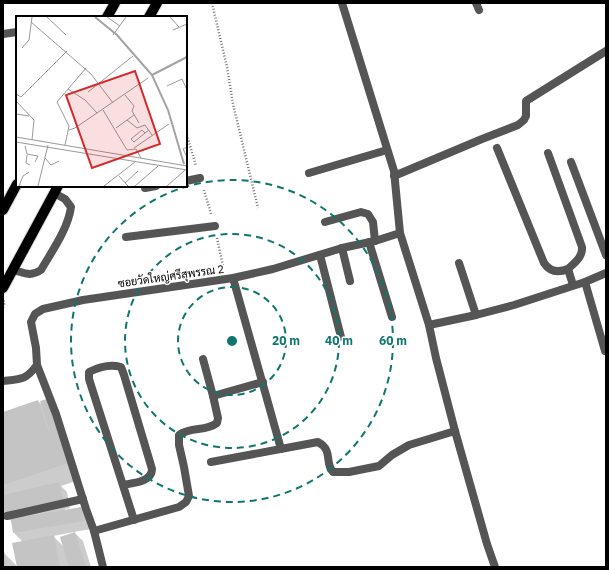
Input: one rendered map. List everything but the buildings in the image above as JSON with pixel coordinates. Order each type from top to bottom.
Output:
[{"type":"main road","points":[[108,16],[115,3]]},
{"type":"main road","points":[[150,16],[157,3]]},
{"type":"main road","points":[[3,210],[16,186]]},
{"type":"main road","points":[[3,288],[56,190]]},
{"type":"street","points":[[342,3],[387,150],[394,176],[400,233],[429,325],[455,431],[495,567]]},
{"type":"street","points":[[3,34],[16,32]]},
{"type":"street","points":[[394,176],[482,139],[518,126],[526,116],[526,100],[606,51]]},
{"type":"street","points":[[497,148],[544,263],[554,272],[568,270],[580,258],[582,247],[548,152]]},
{"type":"street","points":[[309,173],[387,150]]},
{"type":"street","points":[[571,162],[606,255]]},
{"type":"street","points":[[187,181],[200,178]]},
{"type":"street","points":[[145,188],[150,187]]},
{"type":"street","points":[[13,270],[29,275],[35,274],[41,270],[70,213],[71,206],[56,190]]},
{"type":"street","points":[[325,222],[361,212],[368,214],[373,222],[372,242],[392,317]]},
{"type":"street","points":[[126,237],[215,226]]},
{"type":"street","name":"ซอยวัดใหญ่ศรีสุพรรณ 2","points":[[37,365],[36,348],[31,322],[36,314],[43,309],[83,300],[229,278],[273,269],[342,248],[372,242],[400,233]]},
{"type":"street","points":[[342,248],[350,281]]},
{"type":"street","points":[[320,255],[342,337]]},
{"type":"street","points":[[459,262],[476,315]]},
{"type":"street","points":[[568,270],[573,285]]},
{"type":"street","points":[[429,325],[514,305],[585,282],[606,273]]},
{"type":"street","points":[[229,278],[263,382],[281,449]]},
{"type":"street","points":[[585,282],[604,351]]},
{"type":"street","points":[[94,531],[179,507],[186,502],[189,496],[179,446],[179,435],[186,430],[210,428],[217,423],[218,418],[203,359]]},
{"type":"street","points":[[3,381],[21,379],[30,375],[37,365]]},
{"type":"street","points":[[37,365],[56,414],[94,531],[103,567]]},
{"type":"street","points":[[123,486],[147,479],[152,473],[152,469],[124,375],[120,367],[113,365],[89,372],[89,379],[123,486],[134,520]]},
{"type":"street","points":[[213,396],[263,382]]},
{"type":"street","points":[[211,462],[318,442],[325,446],[330,469],[333,472],[349,472],[379,466],[392,455],[409,445],[455,431]]},
{"type":"street","points":[[7,516],[83,499]]},
{"type":"path","points":[[212,3],[227,67],[233,104],[258,208]]},
{"type":"path","points":[[187,135],[215,226],[229,278]]},
{"type":"path","points":[[3,307],[5,302]]}]
